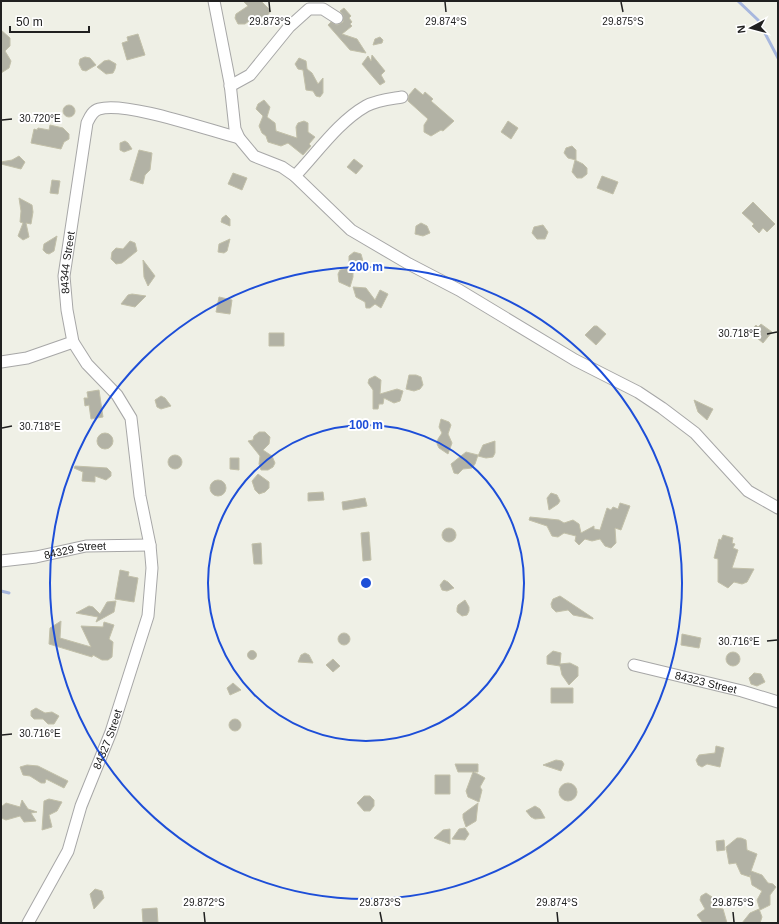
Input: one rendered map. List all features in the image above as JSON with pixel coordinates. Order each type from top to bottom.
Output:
[{"type":"street","points":[[214,1],[230,86],[233,118],[239,138],[254,156],[282,167],[295,176],[351,230],[409,264],[459,290],[575,360],[638,392],[662,408],[695,433],[748,491],[778,508]]},
{"type":"street","points":[[230,86],[250,75],[289,26],[309,9],[323,9],[337,18]]},
{"type":"street","points":[[295,176],[342,125],[366,106],[377,101],[402,97]]},
{"type":"street","name":"84344 Street","points":[[150,545],[140,496],[131,418],[117,395],[87,364],[73,342],[67,310],[64,276],[87,122],[91,114],[97,110],[126,108],[239,138]]},
{"type":"street","points":[[1,362],[27,358],[73,342]]},
{"type":"street","name":"84329 Street","points":[[1,561],[36,557],[86,546],[150,545]]},
{"type":"street","name":"84327 Street","points":[[28,923],[68,851],[81,806],[111,732],[148,616],[152,568],[150,545]]},
{"type":"street","name":"84323 Street","points":[[634,665],[742,691],[778,702]]},
{"type":"building","points":[[243,1],[261,1],[271,11],[261,23],[256,18],[254,20],[253,18],[245,24],[238,24],[235,18],[236,14],[248,6]]},
{"type":"building","points":[[344,8],[351,16],[349,18],[352,22],[350,24],[352,26],[342,34],[357,39],[366,53],[350,50],[328,25],[331,22],[337,25],[343,22],[343,15],[340,11]]},
{"type":"building","points":[[1,30],[10,38],[10,46],[5,51],[11,61],[9,68],[1,73]]},
{"type":"building","points":[[138,34],[145,55],[127,60],[122,43],[128,41],[127,37]]},
{"type":"building","points":[[380,37],[383,40],[382,43],[373,45],[375,39]]},
{"type":"building","points":[[372,55],[385,71],[381,75],[385,82],[380,85],[362,64],[368,56],[371,61]]},
{"type":"building","points":[[85,57],[90,58],[96,65],[86,71],[82,70],[79,64],[80,59]]},
{"type":"building","points":[[299,58],[306,61],[307,69],[312,73],[318,84],[323,78],[323,93],[320,97],[316,96],[313,91],[306,90],[303,70],[298,69],[295,64]]},
{"type":"building","points":[[109,60],[116,64],[115,69],[113,73],[106,74],[97,67],[104,61]]},
{"type":"building","points":[[415,88],[423,95],[425,92],[433,99],[431,101],[454,121],[443,131],[441,130],[431,136],[424,132],[424,125],[428,119],[408,101],[409,95]]},
{"type":"building","points":[[264,100],[270,107],[267,117],[275,123],[276,131],[297,138],[296,127],[298,123],[304,121],[308,123],[308,132],[315,137],[309,144],[311,146],[303,155],[288,143],[281,146],[268,142],[259,126],[263,116],[256,109],[258,104]]},
{"type":"building","points":[[71,105],[74,106],[74,116],[67,117],[64,116],[63,109],[64,106]]},
{"type":"building","points":[[508,121],[518,128],[511,139],[501,132]]},
{"type":"building","points":[[50,125],[63,128],[69,134],[69,139],[64,142],[61,149],[31,143],[34,129],[37,130],[38,128],[49,130]]},
{"type":"building","points":[[125,141],[132,149],[124,152],[120,150],[120,143]]},
{"type":"building","points":[[572,146],[576,150],[576,160],[568,158],[564,153],[566,148]]},
{"type":"building","points":[[139,150],[152,153],[150,170],[145,175],[143,184],[130,180]]},
{"type":"building","points":[[19,156],[25,162],[21,169],[1,164],[1,162],[12,160]]},
{"type":"building","points":[[354,159],[363,166],[356,174],[347,167]]},
{"type":"building","points":[[575,160],[587,168],[587,174],[582,178],[577,178],[572,172]]},
{"type":"building","points":[[233,173],[247,178],[242,190],[228,184]]},
{"type":"building","points":[[602,176],[618,182],[613,194],[597,188]]},
{"type":"building","points":[[52,180],[60,181],[58,194],[50,193]]},
{"type":"building","points":[[19,198],[32,205],[33,212],[31,224],[26,223],[29,237],[23,240],[18,236],[23,223],[20,222],[21,211]]},
{"type":"building","points":[[753,202],[775,224],[767,232],[763,228],[759,233],[752,226],[754,224],[742,213]]},
{"type":"building","points":[[226,215],[230,219],[230,226],[221,222],[222,218]]},
{"type":"building","points":[[421,223],[427,226],[430,233],[423,236],[415,234],[416,226]]},
{"type":"building","points":[[543,225],[548,232],[545,239],[537,239],[532,233],[534,227]]},
{"type":"building","points":[[57,236],[54,251],[49,254],[46,253],[43,250],[44,244]]},
{"type":"building","points":[[230,239],[227,251],[224,253],[218,252],[219,244]]},
{"type":"building","points":[[130,241],[135,243],[137,251],[122,263],[116,264],[111,259],[112,252],[116,248],[123,249]]},
{"type":"building","points":[[354,252],[361,254],[363,261],[360,266],[353,269],[353,277],[350,287],[339,282],[338,274],[340,270],[349,268],[349,256]]},
{"type":"building","points":[[143,260],[155,276],[148,286],[144,277]]},
{"type":"building","points":[[353,287],[366,288],[375,300],[380,290],[388,294],[381,308],[375,304],[370,308],[366,308],[365,302],[356,297]]},
{"type":"building","points":[[132,294],[146,296],[135,307],[121,304],[128,295]]},
{"type":"building","points":[[219,297],[232,300],[230,314],[216,312]]},
{"type":"building","points":[[761,324],[772,332],[763,343],[750,332],[756,325],[758,327]]},
{"type":"building","points":[[594,326],[597,326],[606,334],[596,345],[585,335]]},
{"type":"building","points":[[269,333],[284,333],[284,346],[269,346]]},
{"type":"building","points":[[409,375],[421,377],[423,385],[420,389],[414,391],[406,389]]},
{"type":"building","points":[[375,376],[381,380],[380,394],[397,389],[403,391],[400,401],[394,403],[384,398],[383,404],[379,404],[378,409],[373,409],[373,390],[368,383],[369,379]]},
{"type":"building","points":[[99,390],[103,417],[91,419],[89,405],[85,406],[84,398],[88,398],[87,392]]},
{"type":"building","points":[[161,396],[165,398],[171,406],[161,409],[157,407],[155,400]]},
{"type":"building","points":[[694,400],[713,409],[707,420],[698,412]]},
{"type":"building","points":[[441,419],[449,422],[451,425],[448,434],[452,443],[448,454],[439,448],[437,444],[442,433],[439,427]]},
{"type":"building","points":[[259,432],[265,432],[270,437],[269,444],[263,450],[272,456],[275,463],[273,467],[268,470],[261,470],[259,464],[260,456],[248,441],[253,440],[254,436]]},
{"type":"building","points":[[105,433],[112,438],[113,441],[108,448],[105,449],[98,444],[97,441],[102,434]]},
{"type":"building","points":[[495,441],[495,453],[493,457],[486,458],[478,456],[483,445]]},
{"type":"building","points":[[466,452],[478,455],[475,464],[472,468],[463,469],[458,474],[454,473],[451,464]]},
{"type":"building","points":[[175,455],[180,457],[182,462],[180,467],[175,469],[170,467],[168,462],[170,457]]},
{"type":"building","points":[[230,458],[239,458],[239,470],[230,469]]},
{"type":"building","points":[[75,466],[107,468],[111,472],[111,476],[106,480],[95,476],[95,482],[82,481],[83,472],[74,468]]},
{"type":"building","points":[[258,474],[269,482],[269,488],[265,492],[259,494],[255,490],[252,481]]},
{"type":"building","points":[[218,480],[224,482],[226,488],[224,494],[218,496],[212,494],[210,488],[212,482]]},
{"type":"building","points":[[323,492],[324,500],[308,501],[308,493]]},
{"type":"building","points":[[551,493],[557,495],[560,501],[549,510],[547,498]]},
{"type":"building","points":[[365,498],[367,506],[343,510],[342,502]]},
{"type":"building","points":[[620,503],[630,506],[621,530],[615,528],[616,543],[611,548],[605,546],[600,539],[592,541],[585,539],[579,545],[575,541],[576,536],[564,533],[558,537],[552,536],[547,526],[529,520],[530,517],[559,520],[564,523],[573,520],[579,524],[581,533],[594,526],[594,529],[600,530],[607,508],[611,510],[613,507],[618,509]]},
{"type":"building","points":[[446,528],[452,528],[456,532],[456,538],[452,542],[446,542],[442,538],[442,532]]},
{"type":"building","points":[[369,532],[371,560],[363,561],[361,533]]},
{"type":"building","points":[[723,535],[733,538],[732,543],[735,544],[733,548],[738,550],[732,568],[754,569],[747,582],[742,584],[734,582],[728,588],[718,582],[718,559],[714,558],[719,539],[721,540]]},
{"type":"building","points":[[261,543],[262,564],[254,564],[252,544]]},
{"type":"building","points":[[120,570],[129,572],[128,576],[138,578],[134,602],[115,599]]},
{"type":"building","points":[[444,580],[454,588],[447,591],[442,590],[440,585]]},
{"type":"building","points":[[560,596],[593,619],[573,615],[568,610],[556,612],[552,608],[551,604],[553,599]]},
{"type":"building","points":[[465,600],[469,607],[469,611],[467,615],[462,616],[457,612],[457,608],[458,605]]},
{"type":"building","points":[[116,601],[114,612],[96,622],[98,617],[76,613],[89,606],[93,607],[100,614],[107,602]]},
{"type":"building","points":[[61,621],[60,638],[91,647],[81,626],[103,627],[104,622],[114,625],[109,639],[113,642],[112,657],[108,660],[102,660],[93,655],[92,657],[49,644],[50,628]]},
{"type":"building","points":[[342,633],[346,633],[350,639],[346,645],[342,645],[338,641],[338,637]]},
{"type":"building","points":[[682,634],[701,638],[699,648],[681,645]]},
{"type":"building","points":[[252,650],[257,655],[252,660],[247,655]]},
{"type":"building","points":[[553,651],[561,653],[560,664],[570,663],[578,667],[578,676],[569,685],[562,675],[560,666],[547,664],[547,656]]},
{"type":"building","points":[[730,652],[736,652],[740,656],[740,662],[736,666],[730,666],[726,662],[726,656]]},
{"type":"building","points":[[305,653],[309,655],[313,663],[298,662],[301,655]]},
{"type":"building","points":[[333,659],[340,666],[333,672],[326,665]]},
{"type":"building","points":[[754,673],[761,674],[765,682],[757,686],[751,684],[749,678]]},
{"type":"building","points":[[233,683],[241,690],[230,695],[227,688]]},
{"type":"building","points":[[551,688],[573,688],[573,703],[551,703]]},
{"type":"building","points":[[36,708],[45,713],[52,712],[59,716],[54,724],[48,724],[43,719],[34,719],[31,716],[31,711]]},
{"type":"building","points":[[233,719],[237,719],[241,725],[237,731],[233,731],[229,727],[229,723]]},
{"type":"building","points":[[716,746],[724,748],[720,767],[707,764],[702,767],[698,765],[696,760],[699,755],[715,753]]},
{"type":"building","points":[[556,760],[562,761],[564,764],[561,771],[543,765]]},
{"type":"building","points":[[455,764],[478,764],[478,772],[474,772],[485,778],[480,787],[482,790],[479,802],[468,797],[466,791],[473,772],[458,772]]},
{"type":"building","points":[[27,765],[38,766],[68,781],[64,788],[46,779],[45,783],[41,783],[30,776],[23,775],[20,767]]},
{"type":"building","points":[[435,775],[450,775],[450,794],[435,794]]},
{"type":"building","points":[[568,783],[574,786],[577,792],[574,798],[568,801],[562,798],[559,792],[562,786]]},
{"type":"building","points":[[364,796],[370,796],[374,800],[374,806],[370,811],[364,811],[357,803]]},
{"type":"building","points":[[49,799],[62,802],[57,811],[49,815],[52,827],[42,830],[44,801]]},
{"type":"building","points":[[22,800],[28,809],[37,812],[31,813],[36,821],[24,822],[20,816],[6,820],[1,818],[1,807],[6,803],[20,807]]},
{"type":"building","points":[[478,803],[476,821],[466,827],[463,814]]},
{"type":"building","points":[[535,806],[540,809],[545,818],[535,819],[526,811]]},
{"type":"building","points":[[465,828],[469,834],[465,840],[452,839],[459,829]]},
{"type":"building","points":[[450,829],[450,844],[434,838],[443,830]]},
{"type":"building","points":[[737,838],[746,840],[747,850],[757,854],[751,871],[762,875],[768,883],[773,884],[776,887],[770,895],[770,905],[760,910],[757,900],[762,891],[752,885],[750,875],[750,877],[741,874],[736,863],[729,864],[726,847]]},
{"type":"building","points":[[724,840],[725,850],[717,851],[716,841]]},
{"type":"building","points":[[95,889],[102,891],[104,898],[94,909],[90,894]]},
{"type":"building","points":[[706,893],[712,897],[711,907],[723,909],[727,923],[703,923],[697,915],[705,909],[700,900],[701,896]]},
{"type":"building","points":[[157,908],[158,923],[143,923],[142,909]]},
{"type":"building","points":[[759,909],[762,917],[760,923],[742,923],[750,913]]},
{"type":"waterway","points":[[738,1],[758,20],[778,58]]},
{"type":"waterway","points":[[1,591],[9,593]]}]
